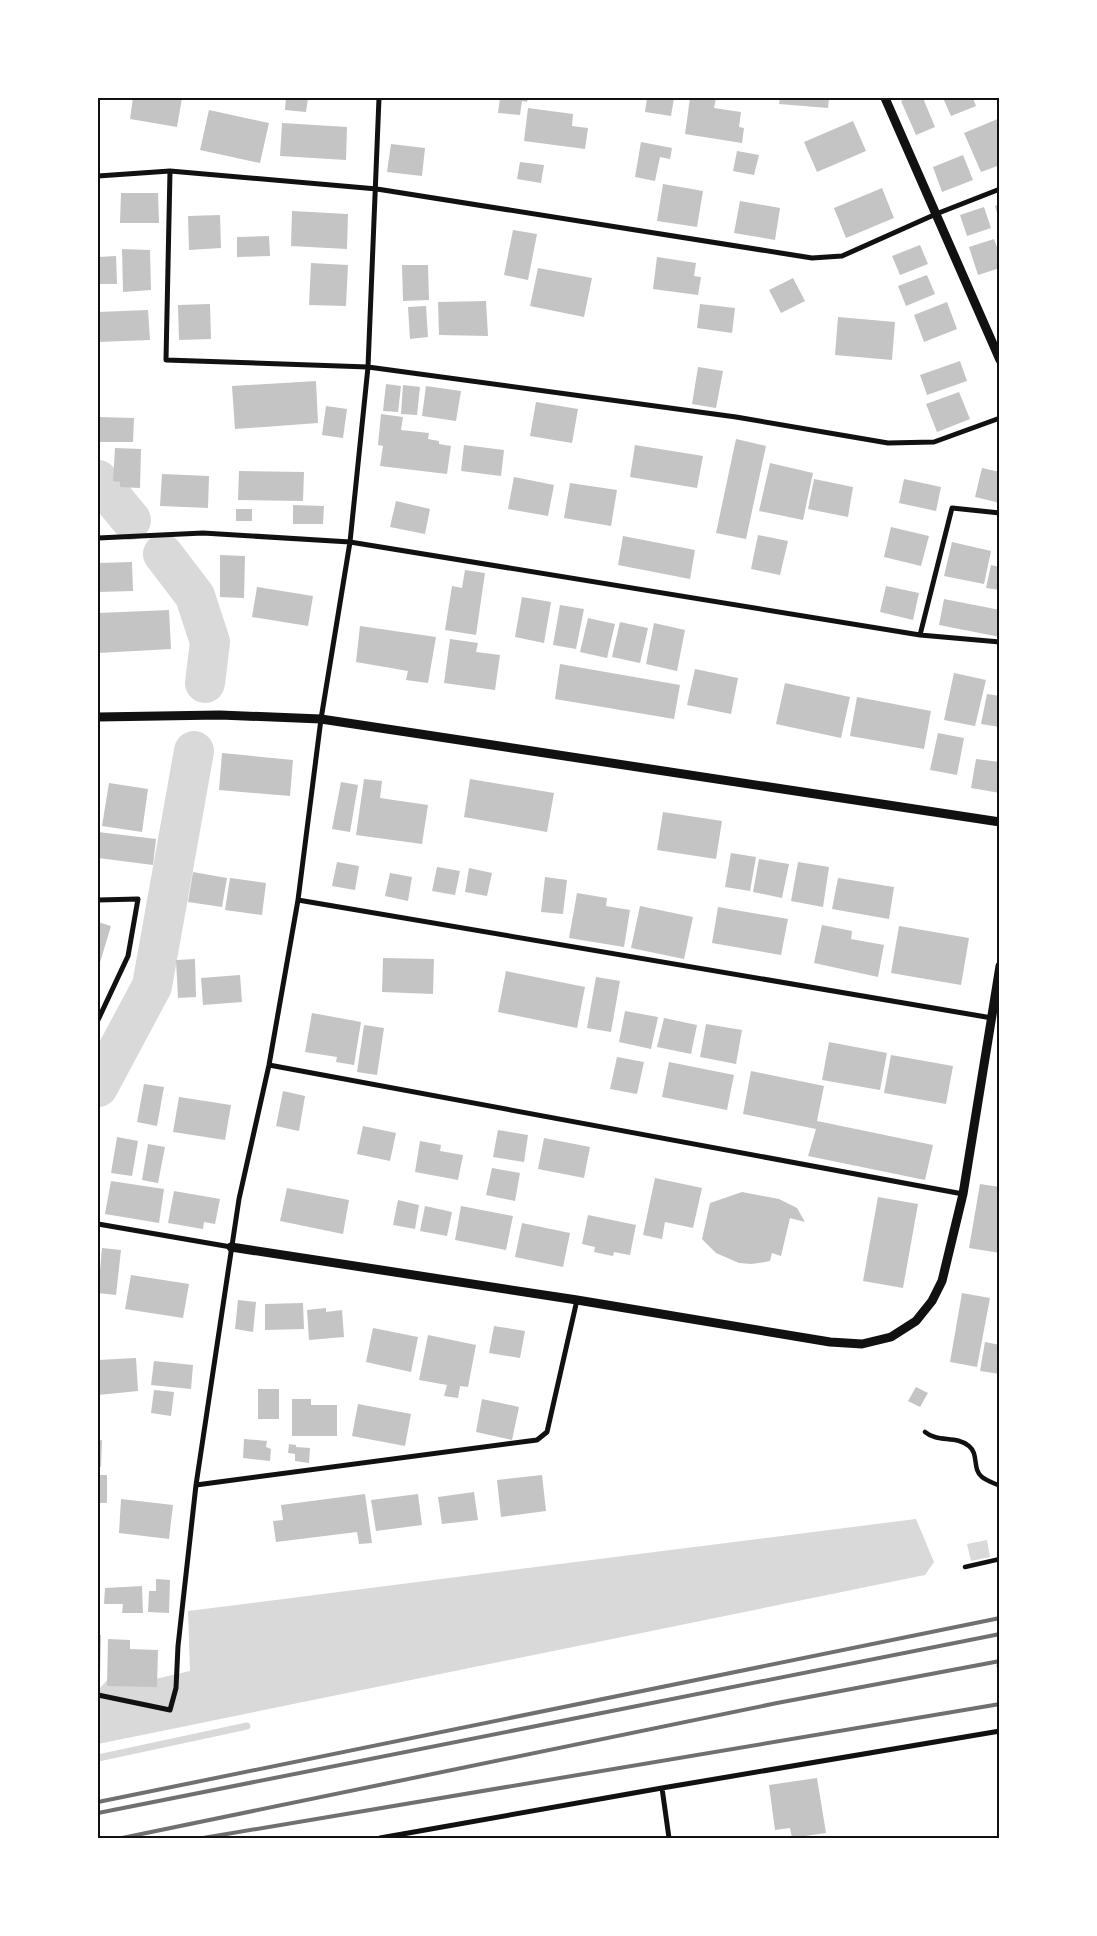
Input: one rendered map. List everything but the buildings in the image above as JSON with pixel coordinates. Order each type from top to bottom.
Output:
[{"type":"street","points":[[98,1695],[170,1710],[176,1688],[178,1646],[196,1485],[231,1247],[239,1199],[269,1065],[298,900],[321,720],[350,542],[368,367],[379,98]]},
{"type":"street","points":[[885,98],[1000,360]]},
{"type":"street","points":[[170,172],[166,360],[368,367],[726,416],[888,443],[934,442],[1000,418]]},
{"type":"street","points":[[98,176],[170,172],[376,189],[812,258],[842,256],[936,214],[1000,189]]},
{"type":"street","points":[[920,635],[952,508],[1000,513]]},
{"type":"street","points":[[98,538],[203,533],[350,542],[920,635],[1000,642]]},
{"type":"street","points":[[98,717],[220,715],[321,720],[1000,822]]},
{"type":"street","points":[[98,900],[138,899],[128,956],[98,1020]]},
{"type":"street","points":[[298,900],[992,1018]]},
{"type":"street","points":[[98,1224],[231,1247],[577,1300],[830,1342],[862,1344],[891,1338],[916,1321],[932,1301],[942,1281],[963,1194],[1000,966]]},
{"type":"street","points":[[269,1065],[963,1194]]},
{"type":"street","points":[[196,1485],[537,1440],[547,1432],[577,1300]]},
{"type":"street","points":[[925,1432],[930,1437],[960,1440],[967,1444],[973,1450],[978,1472],[982,1478],[1000,1486]]},
{"type":"street","points":[[965,1567],[1000,1559]]},
{"type":"street","points":[[380,1838],[1000,1731]]},
{"type":"street","points":[[662,1788],[669,1838]]},
{"type":"shaded area","points":[[916,1519],[934,1562],[925,1575],[98,1744],[98,1690],[110,1677],[155,1679],[190,1671],[188,1611]]},
{"type":"shaded area","points":[[987,1540],[990,1557],[971,1561],[967,1544]]},
{"type":"waterway","points":[[98,480],[131,520]]},
{"type":"waterway","points":[[163,554],[195,596],[210,642],[205,683]]},
{"type":"waterway","points":[[98,1087],[152,986],[194,751]]},
{"type":"waterway","points":[[98,1758],[247,1726]]},
{"type":"railway","points":[[98,1802],[1000,1618]]},
{"type":"railway","points":[[98,1813],[1000,1634]]},
{"type":"railway","points":[[122,1838],[777,1703],[1000,1661]]},
{"type":"railway","points":[[203,1838],[1000,1704]]}]
